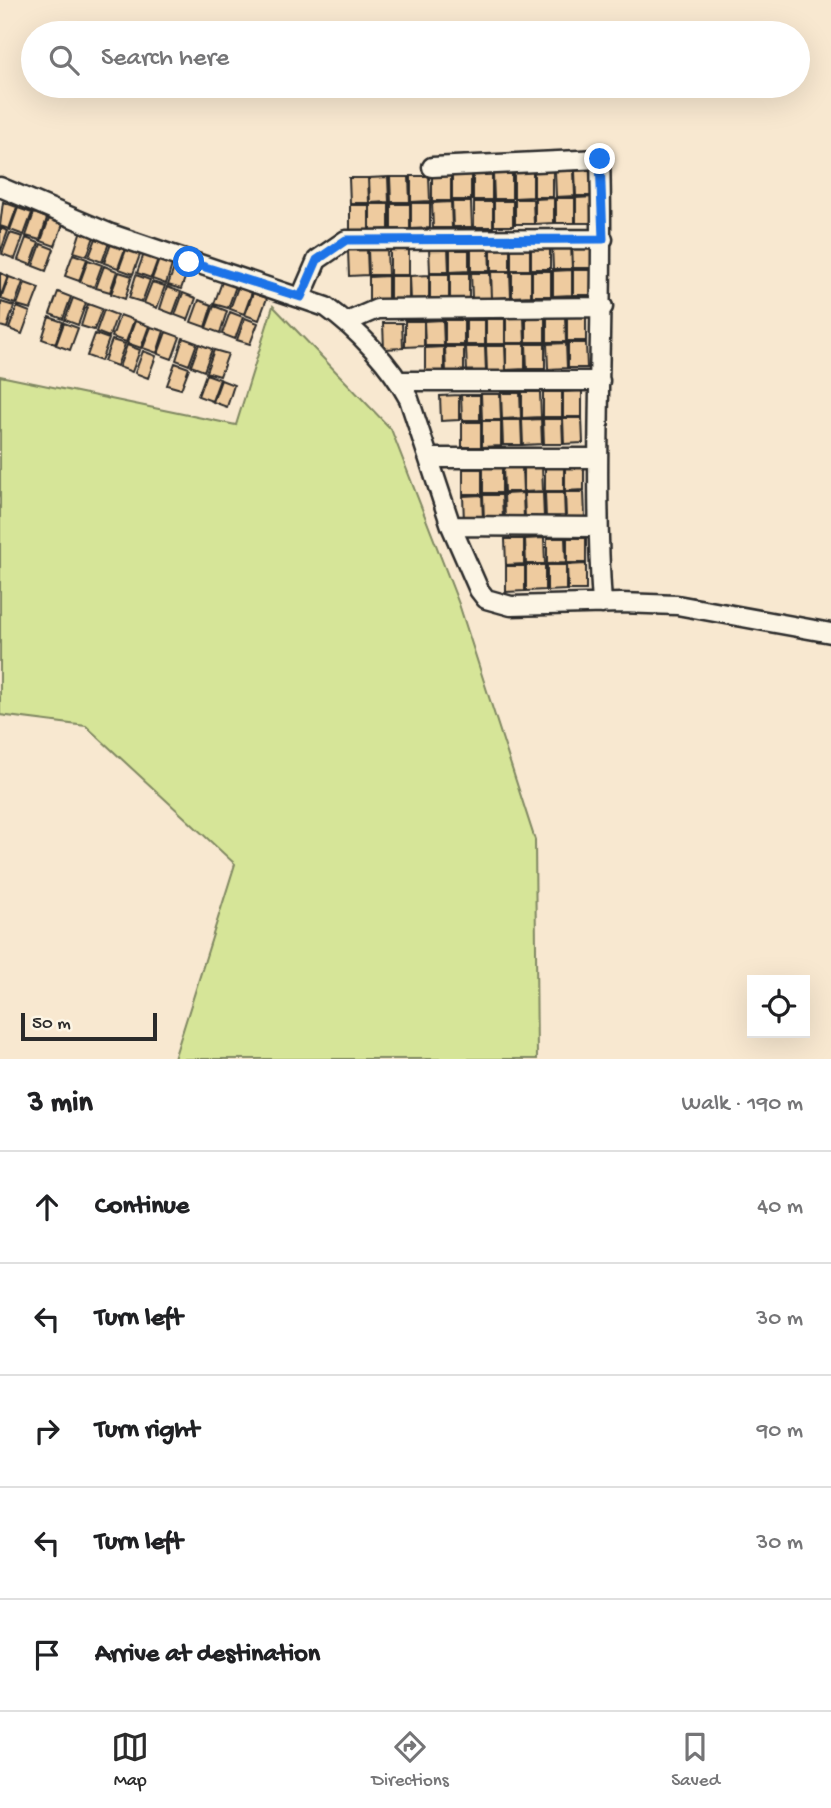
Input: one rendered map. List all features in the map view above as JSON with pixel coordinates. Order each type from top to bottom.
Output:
[{"type":"street","points":[[432,167],[600,159],[603,307],[597,527],[602,604]]},
{"type":"street","points":[[0,187],[111,234],[301,297],[326,307],[347,322],[399,381],[431,458],[451,526],[479,590],[486,599],[511,606],[677,605],[831,633]]},
{"type":"street","points":[[301,297],[317,260],[346,240],[603,239]]},
{"type":"street","points":[[347,322],[377,309],[603,307]]},
{"type":"street","points":[[399,381],[600,381]]},
{"type":"street","points":[[431,458],[598,458]]},
{"type":"street","points":[[451,526],[597,527]]},
{"type":"green space","points":[[273,306],[391,429],[459,604],[535,840],[537,1059],[174,1059],[235,864],[86,726],[0,715],[0,376],[236,425]]},
{"type":"building","points":[[594,170],[595,196],[576,196],[575,171]]},
{"type":"building","points":[[553,171],[553,197],[534,197],[534,172]]},
{"type":"building","points":[[555,171],[574,171],[575,196],[556,197]]},
{"type":"building","points":[[514,172],[533,172],[533,197],[514,198]]},
{"type":"building","points":[[492,174],[492,200],[473,200],[473,175]]},
{"type":"building","points":[[493,174],[512,174],[512,199],[494,199]]},
{"type":"building","points":[[451,175],[451,201],[432,201],[432,176]]},
{"type":"building","points":[[452,175],[471,175],[471,200],[452,200]]},
{"type":"building","points":[[411,176],[429,176],[430,201],[411,202]]},
{"type":"building","points":[[388,177],[389,202],[370,203],[369,178]]},
{"type":"building","points":[[390,177],[409,177],[410,202],[391,202]]},
{"type":"building","points":[[349,178],[368,178],[369,203],[350,203]]},
{"type":"building","points":[[595,197],[595,223],[576,223],[576,198]]},
{"type":"building","points":[[554,198],[554,223],[535,224],[535,199]]},
{"type":"building","points":[[556,198],[575,198],[575,223],[556,223]]},
{"type":"building","points":[[515,199],[533,199],[534,224],[515,224]]},
{"type":"building","points":[[494,201],[513,201],[513,226],[494,226]]},
{"type":"building","points":[[3,202],[17,207],[9,229],[0,226]]},
{"type":"building","points":[[451,202],[452,228],[433,228],[432,203]]},
{"type":"building","points":[[452,202],[471,202],[472,227],[453,227]]},
{"type":"building","points":[[474,202],[493,202],[493,227],[474,227]]},
{"type":"building","points":[[411,203],[430,203],[430,228],[411,229]]},
{"type":"building","points":[[370,204],[389,204],[389,229],[370,230]]},
{"type":"building","points":[[391,204],[410,204],[410,229],[391,229]]},
{"type":"building","points":[[350,205],[369,205],[369,230],[350,230]]},
{"type":"building","points":[[18,208],[32,213],[24,235],[10,230]]},
{"type":"building","points":[[34,213],[47,218],[40,240],[26,236]]},
{"type":"building","points":[[49,219],[63,224],[55,246],[41,241]]},
{"type":"building","points":[[0,228],[8,231],[0,253]]},
{"type":"building","points":[[81,230],[95,234],[87,256],[74,252]]},
{"type":"building","points":[[10,233],[23,237],[15,259],[2,254]]},
{"type":"building","points":[[97,236],[110,240],[102,262],[89,257]]},
{"type":"building","points":[[26,238],[39,243],[31,265],[18,260]]},
{"type":"building","points":[[112,241],[126,246],[118,268],[104,263]]},
{"type":"building","points":[[572,243],[591,243],[592,268],[573,268]]},
{"type":"building","points":[[41,244],[54,249],[46,271],[33,266]]},
{"type":"building","points":[[530,244],[530,270],[511,270],[511,245]]},
{"type":"building","points":[[531,244],[550,244],[550,269],[531,269]]},
{"type":"building","points":[[552,244],[571,244],[572,269],[553,269]]},
{"type":"building","points":[[510,245],[510,271],[491,271],[491,246]]},
{"type":"building","points":[[469,246],[469,271],[450,272],[450,247]]},
{"type":"building","points":[[471,246],[489,246],[490,271],[471,271]]},
{"type":"building","points":[[127,247],[141,252],[133,274],[119,269]]},
{"type":"building","points":[[429,247],[448,247],[449,272],[430,272]]},
{"type":"building","points":[[387,249],[388,275],[369,275],[368,250]]},
{"type":"building","points":[[409,249],[409,275],[390,275],[390,250]]},
{"type":"building","points":[[348,250],[367,250],[368,275],[349,276]]},
{"type":"building","points":[[145,251],[159,256],[151,278],[137,273]]},
{"type":"building","points":[[73,254],[87,259],[79,281],[65,276]]},
{"type":"building","points":[[160,257],[173,262],[166,284],[152,279]]},
{"type":"building","points":[[88,260],[102,265],[94,287],[80,282]]},
{"type":"building","points":[[176,263],[189,267],[181,289],[168,285]]},
{"type":"building","points":[[104,266],[117,271],[110,292],[96,288]]},
{"type":"building","points":[[572,270],[572,295],[553,296],[553,271]]},
{"type":"building","points":[[573,270],[592,270],[592,295],[573,295]]},
{"type":"building","points":[[512,271],[531,271],[531,296],[512,297]]},
{"type":"building","points":[[532,271],[551,271],[551,296],[532,296]]},
{"type":"building","points":[[119,272],[132,276],[125,299],[111,294]]},
{"type":"building","points":[[491,272],[510,272],[511,297],[492,298]]},
{"type":"building","points":[[0,273],[8,276],[0,298]]},
{"type":"building","points":[[450,273],[469,273],[469,298],[450,299]]},
{"type":"building","points":[[471,273],[490,273],[491,298],[472,298]]},
{"type":"building","points":[[430,274],[449,274],[449,299],[430,299]]},
{"type":"building","points":[[136,275],[150,280],[142,302],[129,298]]},
{"type":"building","points":[[429,275],[429,301],[411,301],[410,276]]},
{"type":"building","points":[[388,276],[388,302],[369,302],[369,277]]},
{"type":"building","points":[[390,276],[409,276],[409,301],[390,302]]},
{"type":"building","points":[[9,277],[23,282],[15,304],[1,299]]},
{"type":"building","points":[[152,282],[165,286],[157,308],[144,303]]},
{"type":"building","points":[[222,282],[236,286],[228,308],[214,304]]},
{"type":"building","points":[[25,283],[39,288],[31,309],[17,305]]},
{"type":"building","points":[[167,287],[181,292],[173,314],[160,309]]},
{"type":"building","points":[[238,287],[252,292],[244,314],[230,309]]},
{"type":"building","points":[[58,292],[71,297],[63,319],[50,314]]},
{"type":"building","points":[[183,293],[196,298],[188,320],[175,315]]},
{"type":"building","points":[[253,293],[267,298],[259,320],[245,315]]},
{"type":"building","points":[[73,298],[86,303],[78,325],[65,320]]},
{"type":"building","points":[[199,300],[212,305],[205,327],[191,322]]},
{"type":"building","points":[[1,302],[14,306],[7,328],[0,326]]},
{"type":"building","points":[[88,304],[102,309],[94,330],[81,326]]},
{"type":"building","points":[[214,306],[227,311],[220,333],[206,328]]},
{"type":"building","points":[[17,307],[30,312],[22,334],[9,329]]},
{"type":"building","points":[[104,310],[117,315],[109,337],[96,332]]},
{"type":"building","points":[[230,312],[243,317],[235,339],[222,334]]},
{"type":"building","points":[[120,315],[134,320],[126,342],[112,337]]},
{"type":"building","points":[[545,316],[545,342],[526,342],[526,317]]},
{"type":"building","points":[[565,316],[566,342],[547,342],[547,317]]},
{"type":"building","points":[[567,316],[586,316],[586,341],[567,341]]},
{"type":"building","points":[[49,317],[63,322],[55,344],[42,339]]},
{"type":"building","points":[[524,317],[525,343],[506,343],[506,318]]},
{"type":"building","points":[[245,318],[258,323],[250,344],[237,340]]},
{"type":"building","points":[[486,319],[505,319],[505,344],[486,344]]},
{"type":"building","points":[[443,320],[444,346],[425,346],[424,321]]},
{"type":"building","points":[[445,320],[464,320],[464,345],[445,345]]},
{"type":"building","points":[[466,320],[485,320],[485,345],[466,345]]},
{"type":"building","points":[[135,321],[149,326],[141,348],[127,343]]},
{"type":"building","points":[[405,321],[424,321],[424,346],[405,347]]},
{"type":"building","points":[[64,323],[78,328],[70,350],[56,345]]},
{"type":"building","points":[[383,323],[402,323],[403,348],[384,349]]},
{"type":"building","points":[[151,327],[164,331],[157,353],[143,348]]},
{"type":"building","points":[[166,332],[180,337],[172,359],[158,354]]},
{"type":"building","points":[[95,334],[109,339],[101,361],[87,356]]},
{"type":"building","points":[[183,338],[197,343],[189,365],[176,360]]},
{"type":"building","points":[[112,340],[125,344],[117,366],[104,361]]},
{"type":"building","points":[[566,343],[567,368],[548,369],[547,344]]},
{"type":"building","points":[[568,343],[586,343],[587,368],[568,368]]},
{"type":"building","points":[[199,344],[212,349],[204,371],[191,366]]},
{"type":"building","points":[[506,344],[525,344],[525,369],[506,370]]},
{"type":"building","points":[[526,344],[545,344],[545,369],[527,369]]},
{"type":"building","points":[[127,345],[140,350],[132,372],[119,367]]},
{"type":"building","points":[[486,346],[505,346],[506,371],[487,372]]},
{"type":"building","points":[[444,347],[444,373],[425,373],[425,348]]},
{"type":"building","points":[[445,347],[464,347],[464,372],[446,372]]},
{"type":"building","points":[[466,347],[485,347],[486,372],[467,372]]},
{"type":"building","points":[[214,350],[228,354],[220,376],[206,372]]},
{"type":"building","points":[[143,351],[156,356],[148,378],[135,373]]},
{"type":"building","points":[[175,363],[189,368],[181,389],[167,385]]},
{"type":"building","points":[[206,374],[220,379],[212,401],[198,396]]},
{"type":"building","points":[[221,380],[234,385],[227,407],[213,402]]},
{"type":"building","points":[[582,391],[582,417],[563,417],[563,392]]},
{"type":"building","points":[[522,392],[540,392],[541,417],[522,418]]},
{"type":"building","points":[[543,392],[562,392],[562,417],[543,417]]},
{"type":"building","points":[[501,393],[520,393],[521,418],[502,419]]},
{"type":"building","points":[[481,394],[500,394],[501,420],[482,420]]},
{"type":"building","points":[[459,395],[459,420],[441,421],[440,396]]},
{"type":"building","points":[[461,395],[480,395],[480,420],[462,420]]},
{"type":"building","points":[[563,418],[582,418],[583,443],[564,444]]},
{"type":"building","points":[[541,419],[542,444],[523,445],[522,420]]},
{"type":"building","points":[[543,419],[562,419],[563,444],[544,444]]},
{"type":"building","points":[[502,420],[521,420],[522,445],[503,445]]},
{"type":"building","points":[[482,421],[501,421],[501,446],[482,447]]},
{"type":"building","points":[[462,422],[481,422],[481,447],[462,447]]},
{"type":"building","points":[[565,465],[584,465],[584,490],[565,491]]},
{"type":"building","points":[[524,466],[542,466],[543,491],[524,492]]},
{"type":"building","points":[[545,466],[564,466],[564,491],[545,491]]},
{"type":"building","points":[[503,467],[522,467],[523,492],[504,492]]},
{"type":"building","points":[[483,468],[502,468],[502,493],[483,493]]},
{"type":"building","points":[[463,469],[482,469],[482,494],[463,494]]},
{"type":"building","points":[[565,492],[584,492],[585,517],[566,517]]},
{"type":"building","points":[[523,493],[524,519],[505,519],[504,494]]},
{"type":"building","points":[[524,493],[543,493],[544,518],[525,518]]},
{"type":"building","points":[[545,493],[564,493],[565,518],[546,518]]},
{"type":"building","points":[[482,495],[483,520],[464,521],[463,496]]},
{"type":"building","points":[[483,495],[502,495],[503,520],[484,520]]},
{"type":"building","points":[[544,538],[545,564],[526,564],[525,539]]},
{"type":"building","points":[[547,538],[565,538],[566,563],[547,564]]},
{"type":"building","points":[[567,538],[586,538],[586,563],[567,563]]},
{"type":"building","points":[[505,539],[524,539],[524,564],[506,565]]},
{"type":"building","points":[[586,564],[586,590],[568,590],[567,565]]},
{"type":"building","points":[[526,565],[545,565],[545,590],[526,591]]},
{"type":"building","points":[[547,565],[566,565],[566,590],[547,591]]},
{"type":"building","points":[[506,566],[525,566],[525,591],[506,592]]},
{"type":"route","points":[[189,262],[301,297],[317,260],[346,240],[603,239],[600,159]]}]
